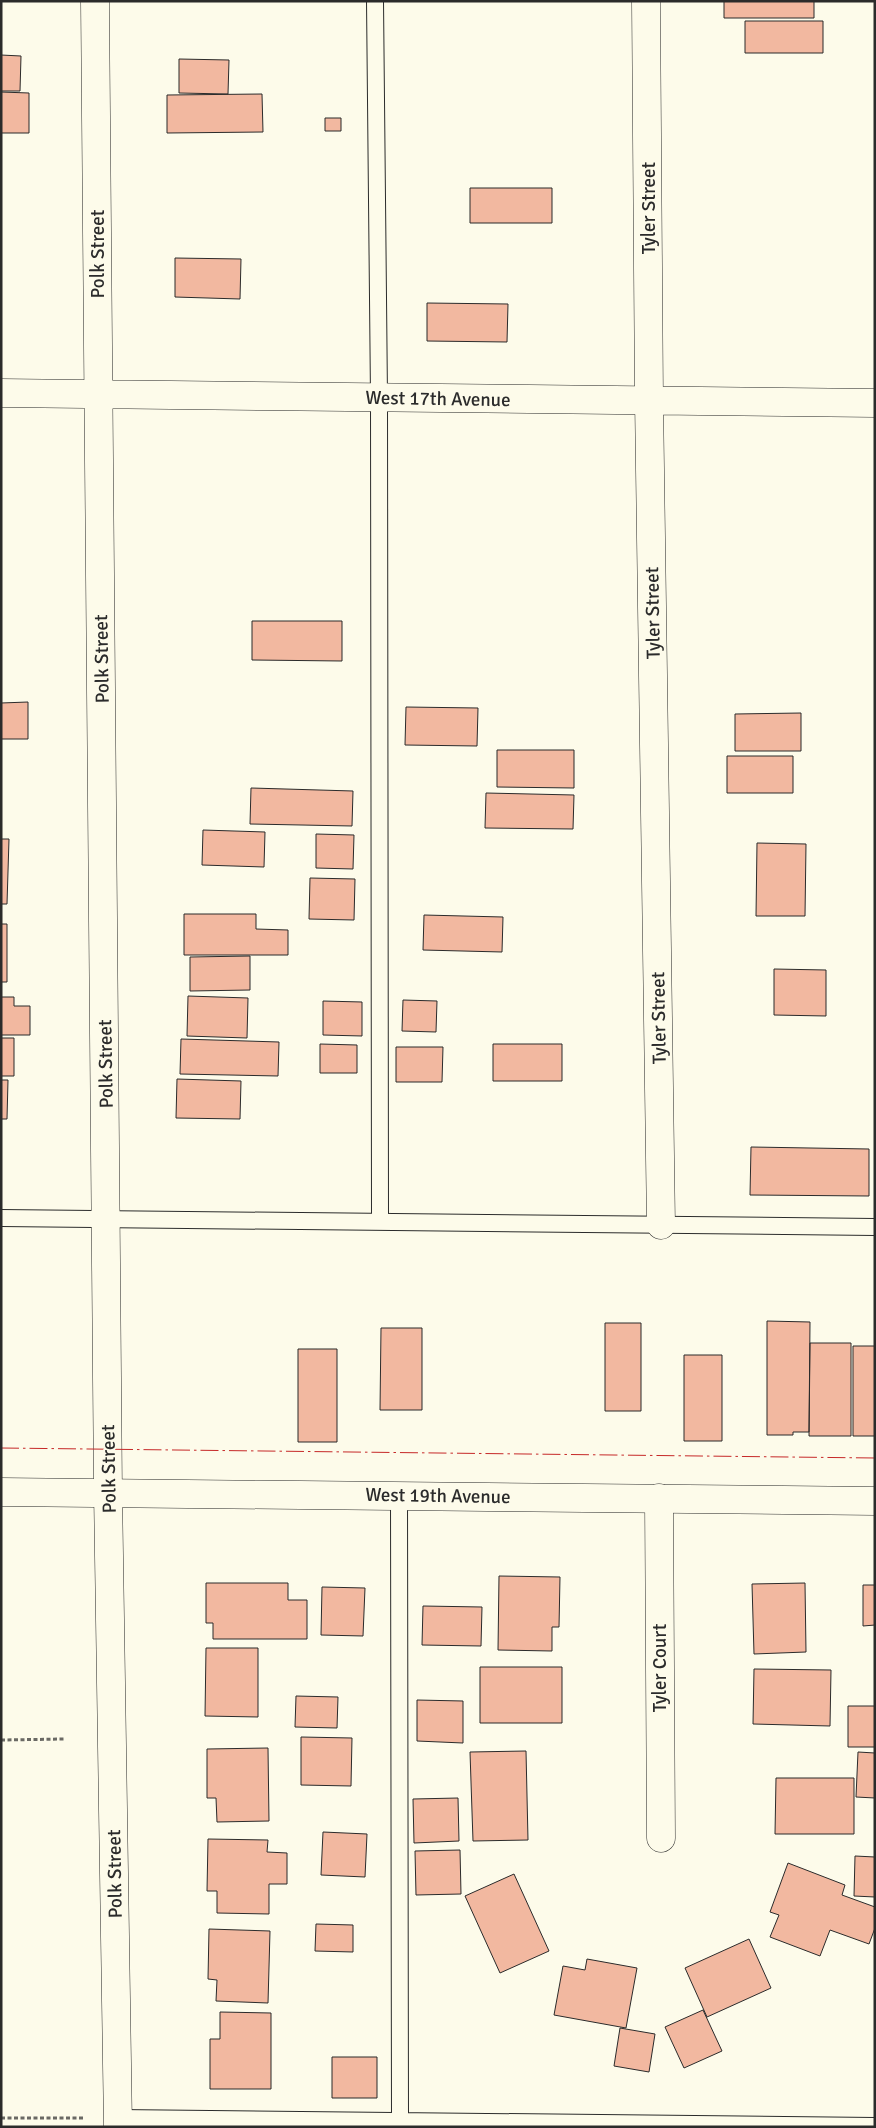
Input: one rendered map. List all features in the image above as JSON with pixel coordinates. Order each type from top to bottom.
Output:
[{"type":"street","name":"Polk Street","points":[[95,1],[108,1492],[118,2123]]},
{"type":"street","name":"Tyler Street","points":[[646,1],[649,400],[660,1225]]},
{"type":"street","name":"West 17th Avenue","points":[[1,393],[875,403]]},
{"type":"street","name":"West 19th Avenue","points":[[1,1492],[875,1501]]},
{"type":"street","name":"Tyler Court","points":[[659,1498],[660,1838]]},
{"type":"lane","points":[[375,1],[379,398],[380,1222]]},
{"type":"lane","points":[[1,1218],[875,1227]]},
{"type":"lane","points":[[399,1495],[400,2122]]},
{"type":"lane","points":[[118,2123],[400,2122],[875,2126]]},
{"type":"path","points":[[1,1740],[64,1739]]},
{"type":"path","points":[[1,2118],[118,2123]]},
{"type":"building","points":[[724,1],[814,1],[814,18],[724,18]]},
{"type":"building","points":[[745,21],[823,21],[823,53],[745,53]]},
{"type":"building","points":[[1,55],[21,56],[20,91],[1,91]]},
{"type":"building","points":[[179,59],[229,60],[228,94],[179,93]]},
{"type":"building","points":[[1,92],[29,93],[29,133],[1,133]]},
{"type":"building","points":[[262,94],[263,132],[167,133],[167,95]]},
{"type":"building","points":[[325,118],[341,118],[341,131],[325,131]]},
{"type":"building","points":[[470,188],[552,188],[552,223],[470,223]]},
{"type":"building","points":[[175,258],[241,259],[240,299],[175,297]]},
{"type":"building","points":[[427,303],[508,304],[507,342],[427,341]]},
{"type":"building","points":[[252,621],[342,621],[342,661],[252,660]]},
{"type":"building","points":[[28,702],[28,739],[1,739],[1,703]]},
{"type":"building","points":[[406,707],[478,708],[477,746],[405,745]]},
{"type":"building","points":[[801,713],[801,751],[735,751],[735,714]]},
{"type":"building","points":[[497,750],[574,750],[574,788],[497,787]]},
{"type":"building","points":[[727,756],[793,756],[793,793],[727,793]]},
{"type":"building","points":[[251,788],[353,791],[352,826],[250,824]]},
{"type":"building","points":[[486,793],[574,795],[573,829],[485,828]]},
{"type":"building","points":[[203,830],[265,832],[264,867],[202,865]]},
{"type":"building","points":[[316,834],[354,835],[353,869],[316,868]]},
{"type":"building","points":[[1,839],[9,839],[7,904],[1,904]]},
{"type":"building","points":[[757,843],[806,844],[805,916],[756,916]]},
{"type":"building","points":[[310,878],[355,879],[354,920],[309,919]]},
{"type":"building","points":[[184,914],[256,914],[256,929],[288,930],[288,955],[184,955]]},
{"type":"building","points":[[424,915],[503,917],[502,952],[423,950]]},
{"type":"building","points":[[1,924],[7,924],[7,982],[1,982]]},
{"type":"building","points":[[250,956],[250,990],[190,991],[190,957]]},
{"type":"building","points":[[774,969],[826,970],[826,1016],[774,1015]]},
{"type":"building","points":[[188,996],[248,998],[247,1038],[187,1036]]},
{"type":"building","points":[[1,997],[14,997],[14,1006],[30,1006],[30,1035],[1,1035]]},
{"type":"building","points":[[403,1000],[437,1001],[436,1032],[402,1031]]},
{"type":"building","points":[[323,1001],[362,1002],[362,1036],[323,1035]]},
{"type":"building","points":[[1,1038],[14,1038],[14,1076],[1,1076]]},
{"type":"building","points":[[181,1039],[279,1042],[278,1076],[180,1074]]},
{"type":"building","points":[[320,1044],[357,1045],[357,1073],[320,1073]]},
{"type":"building","points":[[493,1044],[562,1044],[562,1081],[493,1081]]},
{"type":"building","points":[[396,1047],[443,1047],[442,1082],[396,1082]]},
{"type":"building","points":[[177,1079],[241,1081],[240,1119],[176,1118]]},
{"type":"building","points":[[1,1080],[8,1080],[7,1119],[1,1119]]},
{"type":"building","points":[[751,1147],[869,1149],[869,1196],[750,1195]]},
{"type":"building","points":[[767,1321],[810,1322],[809,1432],[793,1432],[793,1435],[767,1435]]},
{"type":"building","points":[[605,1323],[641,1323],[641,1411],[605,1411]]},
{"type":"building","points":[[381,1328],[422,1328],[422,1410],[380,1410]]},
{"type":"building","points":[[810,1343],[851,1343],[851,1436],[809,1436]]},
{"type":"building","points":[[853,1346],[875,1346],[875,1436],[853,1436]]},
{"type":"building","points":[[298,1349],[337,1349],[337,1442],[298,1442]]},
{"type":"building","points":[[684,1355],[722,1355],[722,1441],[684,1441]]},
{"type":"building","points":[[499,1576],[560,1577],[559,1627],[552,1627],[552,1651],[498,1650]]},
{"type":"building","points":[[206,1583],[288,1583],[288,1600],[307,1600],[307,1639],[213,1639],[213,1623],[206,1623]]},
{"type":"building","points":[[805,1583],[806,1652],[754,1654],[752,1584]]},
{"type":"building","points":[[863,1585],[875,1585],[875,1625],[863,1626]]},
{"type":"building","points":[[322,1587],[365,1588],[363,1636],[321,1635]]},
{"type":"building","points":[[423,1606],[482,1607],[481,1646],[422,1645]]},
{"type":"building","points":[[206,1648],[258,1648],[258,1717],[205,1716]]},
{"type":"building","points":[[480,1667],[562,1667],[562,1723],[480,1723]]},
{"type":"building","points":[[754,1669],[831,1670],[830,1726],[753,1724]]},
{"type":"building","points":[[296,1696],[338,1697],[337,1728],[295,1727]]},
{"type":"building","points":[[417,1700],[463,1701],[463,1743],[417,1741]]},
{"type":"building","points":[[848,1706],[875,1706],[875,1747],[848,1747]]},
{"type":"building","points":[[301,1737],[352,1738],[351,1786],[301,1785]]},
{"type":"building","points":[[268,1748],[269,1821],[217,1822],[216,1798],[207,1798],[207,1749]]},
{"type":"building","points":[[526,1751],[528,1840],[473,1841],[470,1752]]},
{"type":"building","points":[[858,1752],[875,1753],[875,1798],[856,1797]]},
{"type":"building","points":[[776,1778],[854,1778],[854,1834],[775,1834]]},
{"type":"building","points":[[458,1798],[459,1841],[414,1843],[413,1799]]},
{"type":"building","points":[[323,1832],[367,1834],[365,1877],[321,1875]]},
{"type":"building","points":[[208,1839],[268,1840],[267,1852],[287,1853],[287,1884],[269,1884],[269,1914],[217,1913],[217,1891],[207,1891]]},
{"type":"building","points":[[460,1850],[461,1894],[416,1895],[415,1851]]},
{"type":"building","points":[[855,1856],[875,1857],[875,1897],[854,1896]]},
{"type":"building","points":[[788,1863],[845,1885],[842,1895],[875,1907],[875,1928],[869,1944],[830,1930],[820,1956],[770,1937],[779,1915],[770,1912]]},
{"type":"building","points":[[514,1874],[549,1951],[500,1973],[465,1896]]},
{"type":"building","points":[[316,1924],[353,1925],[353,1952],[315,1951]]},
{"type":"building","points":[[209,1929],[270,1931],[268,2003],[216,2001],[217,1980],[208,1979]]},
{"type":"building","points":[[749,1939],[771,1988],[707,2017],[685,1968]]},
{"type":"building","points":[[587,1959],[637,1968],[626,2028],[554,2015],[563,1966],[585,1970]]},
{"type":"building","points":[[703,2010],[722,2051],[684,2068],[665,2027]]},
{"type":"building","points":[[220,2012],[271,2013],[271,2089],[210,2089],[210,2039],[220,2039]]},
{"type":"building","points":[[620,2028],[655,2034],[649,2072],[614,2066]]},
{"type":"building","points":[[332,2057],[377,2057],[377,2098],[332,2098]]},
{"type":"power","points":[[1,1448],[875,1458]]}]
